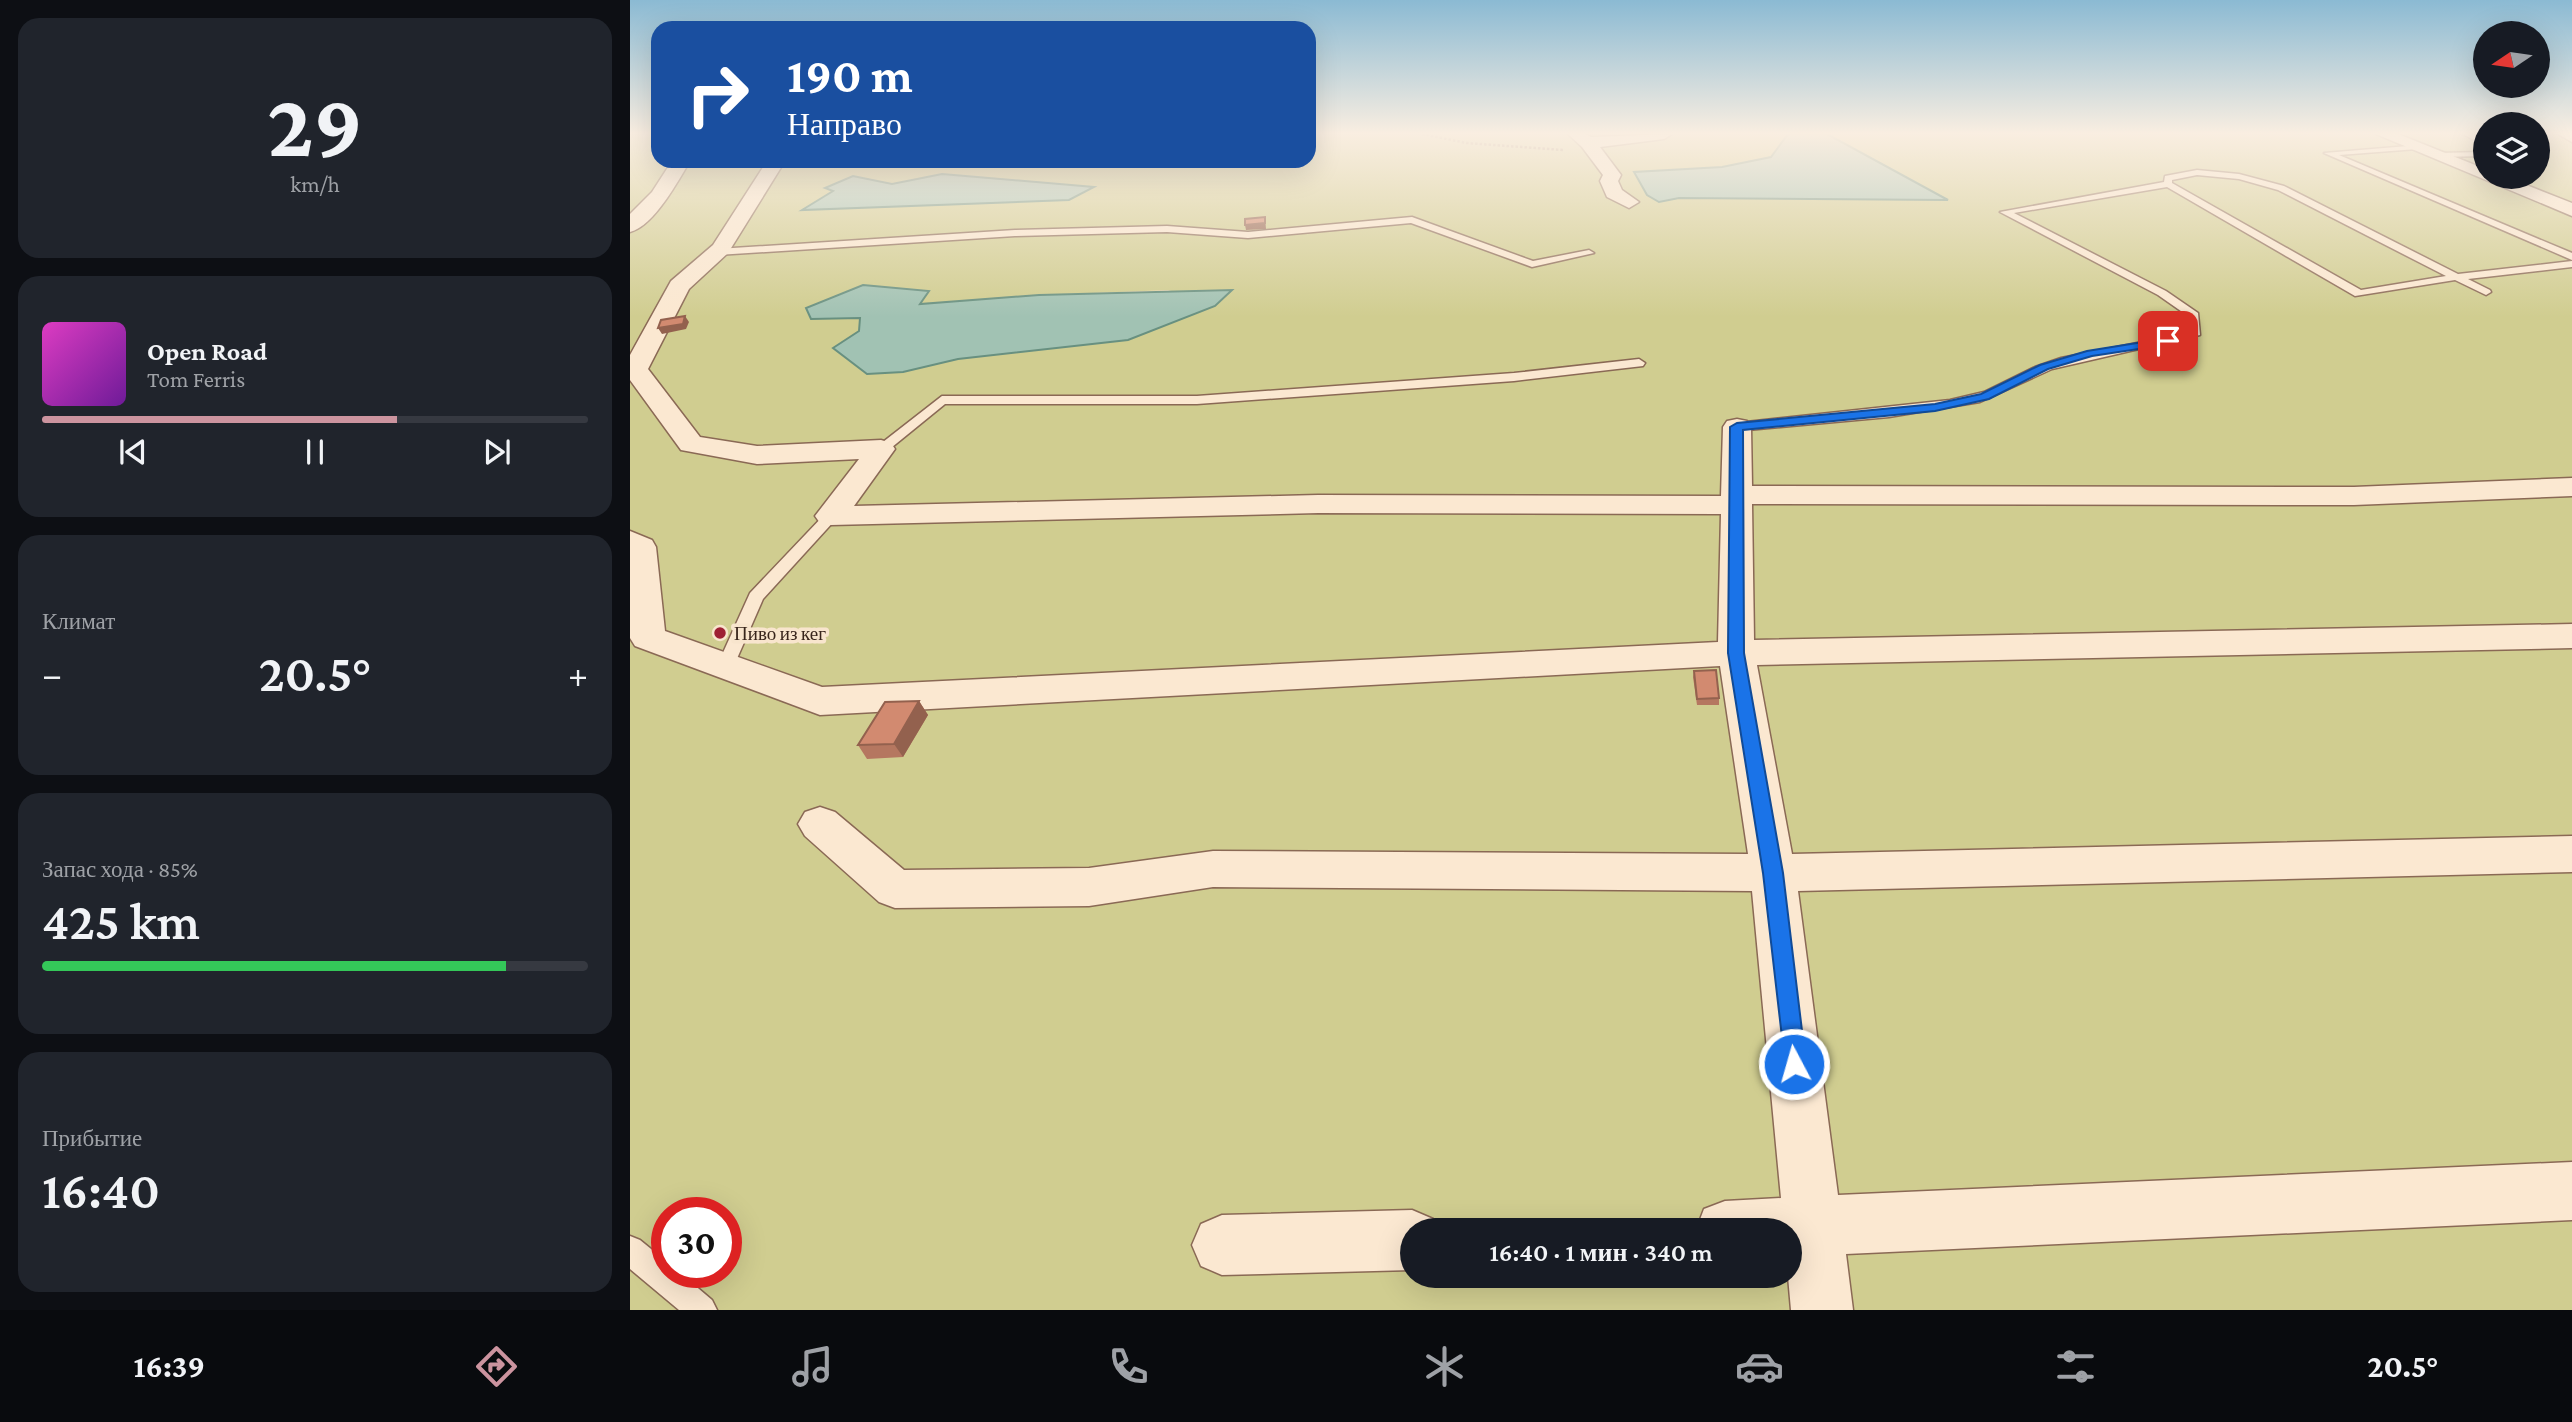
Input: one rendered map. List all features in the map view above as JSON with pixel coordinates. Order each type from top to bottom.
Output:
[{"type":"street","points":[[630,226],[660,195]]},
{"type":"street","points":[[754,195],[717,252],[679,286],[635,369],[691,444],[757,455],[881,449]]},
{"type":"street","points":[[1618,195],[1629,202]]},
{"type":"street","points":[[2535,195],[2572,210]]},
{"type":"street","points":[[1737,427],[1736,653],[1773,873],[1822,1310]]},
{"type":"street","points":[[831,516],[881,449]]},
{"type":"street","points":[[831,516],[1318,504],[2354,496],[2572,487]]},
{"type":"street","points":[[633,546],[648,638],[821,701],[1736,653],[2572,636]]},
{"type":"street","points":[[820,824],[895,889],[1089,887],[1213,869],[1773,873],[2572,854]]},
{"type":"street","points":[[1802,1228],[2572,1191]]},
{"type":"street","points":[[1222,1245],[1400,1240]]},
{"type":"lane","points":[[1737,427],[1935,407],[1984,397],[2044,367],[2091,353],[2142,347],[2194,335],[2194,315],[2162,293],[2005,212],[2103,195]]},
{"type":"lane","points":[[2187,195],[2358,294],[2457,277],[2572,264]]},
{"type":"lane","points":[[2295,195],[2486,292]]},
{"type":"lane","points":[[2427,195],[2572,257]]},
{"type":"lane","points":[[717,252],[1016,233],[1167,229],[1248,235],[1412,220],[1532,264],[1589,253]]},
{"type":"lane","points":[[881,449],[942,401],[1197,400],[1514,377],[1639,363]]},
{"type":"lane","points":[[726,666],[756,597],[831,516]]},
{"type":"lane","points":[[630,1250],[702,1310]]},
{"type":"shaded area","points":[[630,195],[827,195],[803,210],[839,208],[878,195],[1671,195],[1659,202],[1679,198],[1947,200],[1938,195],[2572,195],[2572,1310],[630,1310]],"holes":[[[1171,290],[958,359],[903,372],[834,348],[859,331],[860,318],[811,319],[928,291],[919,304],[1039,295]]]},
{"type":"shaded area","points":[[826,195],[1078,195],[1069,200],[802,210]]},
{"type":"shaded area","points":[[1647,195],[1939,195],[1948,200],[1679,198],[1659,202]]},
{"type":"shaded area","points":[[863,285],[929,291],[920,304],[1039,295],[1232,290],[1215,306],[1128,340],[958,359],[903,372],[867,374],[833,348],[859,331],[860,318],[811,319],[806,308]]},
{"type":"building","points":[[1265,217],[1265,223],[1245,225],[1245,219]]},
{"type":"building","points":[[685,316],[683,324],[658,328],[661,320]]},
{"type":"building","points":[[1716,670],[1719,698],[1697,699],[1694,671]]},
{"type":"building","points":[[919,701],[894,744],[858,745],[885,702]]},
{"type":"place","name":"Пиво из кег","points":[[720,633]]},
{"type":"route","points":[[1794,1064],[1773,873],[1736,653],[1737,427],[1935,407],[1984,397],[2044,367],[2091,353],[2168,341]]}]
